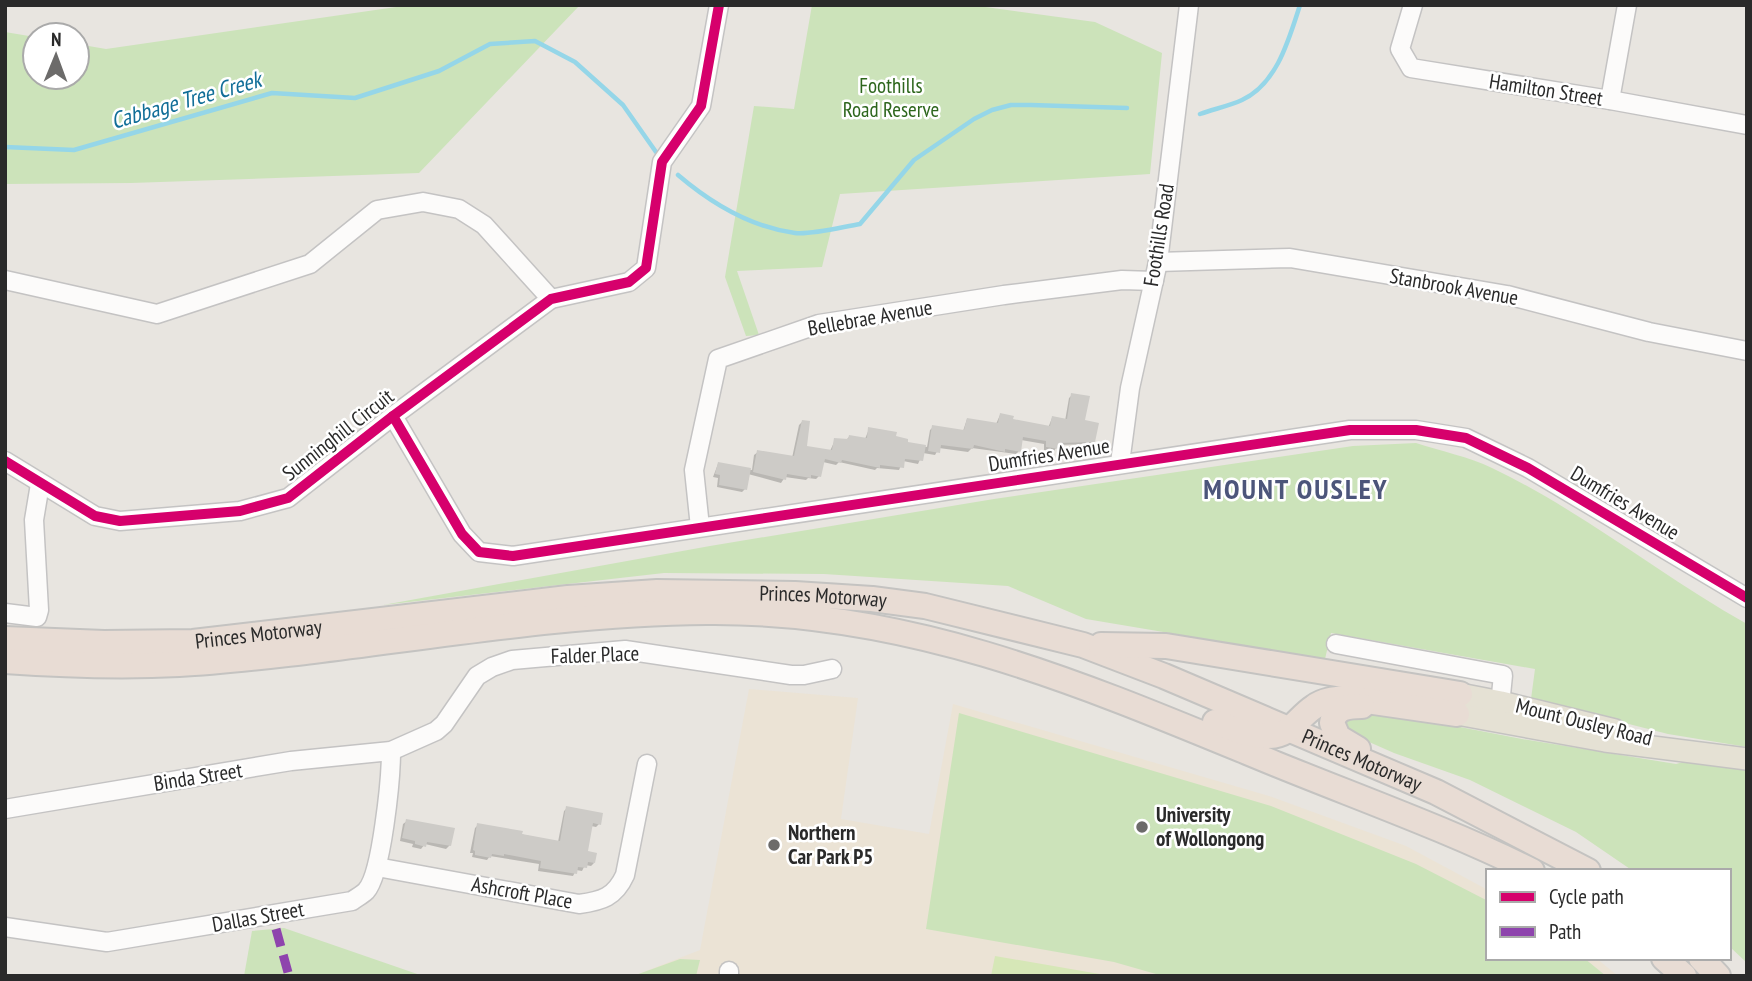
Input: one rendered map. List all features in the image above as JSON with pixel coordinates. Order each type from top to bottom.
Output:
[{"type":"highway","name":"Princes Motorway","points":[[5,639],[104,643],[193,642],[568,598],[657,592],[795,594],[872,599],[964,615],[1083,645],[1164,676],[1436,792],[1584,869]]},
{"type":"highway","name":"Princes Motorway","points":[[5,661],[66,666],[183,664],[626,615],[710,612],[838,620],[952,643],[1056,675],[1318,780],[1527,869]]},
{"type":"highway","points":[[838,620],[917,627],[948,633],[1079,671],[1245,732],[1269,736],[1289,731],[1312,708],[1335,699],[1458,704]]},
{"type":"highway","points":[[1083,645],[1166,646],[1458,704]]},
{"type":"highway","points":[[1458,704],[1433,714],[1353,706],[1335,713],[1332,723],[1338,737],[1349,745],[1527,824],[1549,836],[1594,869]]},
{"type":"highway","points":[[1666,960],[1684,976]]},
{"type":"highway","points":[[1703,960],[1718,976]]},
{"type":"main road","name":"Mount Ousley Road","points":[[1458,704],[1500,712],[1605,741],[1747,759]]},
{"type":"street","points":[[5,280],[157,314],[310,264],[377,211],[423,202],[459,209],[485,225],[551,299],[629,282],[646,268],[662,162],[701,106],[719,5]]},
{"type":"street","name":"Foothills Road","points":[[1120,463],[1130,388],[1158,262],[1189,5]]},
{"type":"street","name":"Hamilton Street","points":[[1413,5],[1400,49],[1411,68],[1747,125]]},
{"type":"street","points":[[1610,100],[1627,5]]},
{"type":"street","name":"Stanbrook Avenue","points":[[1158,262],[1290,258],[1507,295],[1649,332],[1747,351]]},
{"type":"street","name":"Bellebrae Avenue","points":[[700,527],[694,470],[718,359],[818,324],[1004,295],[1122,280],[1154,281]]},
{"type":"street","name":"Sunninghill Circuit","points":[[5,461],[95,516],[120,521],[240,511],[288,498],[551,299]]},
{"type":"street","name":"Dumfries Avenue","points":[[393,416],[462,534],[479,552],[513,556],[1350,430],[1416,430],[1466,438],[1528,468],[1747,598]]},
{"type":"street","points":[[5,613],[37,617],[39,610],[34,520],[40,484]]},
{"type":"street","points":[[1336,644],[1503,675],[1500,712]]},
{"type":"street","name":"Falder Place","points":[[391,751],[436,731],[444,724],[477,676],[512,660],[625,650],[791,675],[832,669]]},
{"type":"street","name":"Binda Street","points":[[5,809],[291,761],[391,751]]},
{"type":"street","name":"Dallas Street","points":[[5,927],[107,942],[352,901],[367,891],[377,867],[391,771],[391,751]]},
{"type":"street","name":"Ashcroft Place","points":[[377,867],[579,904],[610,897],[620,887],[625,875],[647,764]]},
{"type":"shaded area","name":"University of Wollongong","points":[[749,689],[858,698],[841,819],[929,834],[953,704],[1269,796],[1406,846],[1486,889],[1486,960],[1598,960],[1618,976],[633,976],[700,950]]},
{"type":"green space","points":[[410,5],[580,5],[419,173],[131,183],[5,184],[5,32],[21,35],[21,91],[91,91],[91,46],[106,49]]},
{"type":"green space","name":"Foothills Road Reserve","points":[[812,5],[971,5],[1095,22],[1162,53],[1150,174],[840,194],[822,267],[737,271],[759,335],[746,336],[725,277],[754,106],[794,109]]},
{"type":"green space","points":[[1416,443],[1483,464],[1525,485],[1747,624],[1747,747],[1668,734],[1531,699],[1535,669],[1331,633],[1325,659],[1086,619],[1008,586],[824,574],[664,573],[383,605],[710,546],[994,499],[1353,446]]},
{"type":"green space","points":[[1353,712],[1398,715],[1522,739],[1676,764],[1698,758],[1747,766],[1747,963],[1731,948],[1731,869],[1630,869],[1576,832],[1470,780],[1394,753],[1351,734],[1341,722]]},
{"type":"green space","name":"University of Wollongong","points":[[959,713],[1271,806],[1416,864],[1486,900],[1486,960],[1586,960],[1606,976],[1163,976],[1114,962],[926,929]]},
{"type":"green space","points":[[284,928],[423,976],[244,976],[252,931]]},
{"type":"green space","points":[[995,956],[1111,976],[991,976]]},
{"type":"green space","points":[[680,959],[700,960],[696,976],[633,976]]},
{"type":"building","points":[[1071,393],[1090,396],[1085,420],[1099,423],[1095,442],[1060,443],[1059,449],[1046,447],[1046,441],[1023,437],[1021,452],[1005,449],[1005,452],[974,445],[973,449],[941,445],[940,453],[928,451],[932,425],[964,430],[967,418],[998,423],[1000,413],[1014,416],[1013,419],[1050,426],[1052,416],[1067,419]]},
{"type":"building","points":[[802,420],[810,421],[807,446],[832,450],[834,438],[848,439],[849,435],[867,438],[868,427],[897,432],[896,436],[908,439],[908,442],[926,445],[923,461],[905,459],[904,468],[880,465],[880,468],[825,459],[821,477],[787,474],[786,480],[753,472],[757,450],[794,456]]},
{"type":"building","points":[[718,462],[751,468],[747,490],[719,485],[720,475],[715,474]]},
{"type":"building","points":[[566,806],[603,813],[601,825],[593,823],[588,851],[597,853],[595,863],[588,862],[587,868],[578,867],[577,874],[540,868],[541,861],[504,854],[492,854],[491,858],[475,855],[473,850],[477,823],[560,841]]},
{"type":"building","points":[[406,819],[455,828],[451,846],[427,842],[426,847],[402,838]]},
{"type":"waterway","name":"Cabbage Tree Creek","points":[[1200,114],[1242,100],[1264,83],[1280,59],[1300,5]]},
{"type":"waterway","name":"Cabbage Tree Creek","points":[[5,147],[74,150],[272,93],[355,98],[439,71],[490,44],[535,41],[575,62],[623,105],[656,152]]},
{"type":"waterway","name":"Cabbage Tree Creek","points":[[678,175],[718,205],[747,220],[795,233],[818,232],[860,224],[914,160],[974,119],[992,110],[1011,105],[1127,108]]},
{"type":"marked path","points":[[276,929],[289,976]]},
{"type":"cycle path","points":[[5,461],[95,516],[120,521],[240,511],[288,498],[551,299],[629,282],[646,268],[662,162],[701,106],[719,5]]},
{"type":"cycle path","points":[[393,416],[462,534],[479,552],[513,556],[1350,430],[1416,430],[1466,438],[1528,468],[1747,598]]},
{"type":"place","name":"University of Wollongong","points":[[1142,827]]},
{"type":"place","name":"Northern Car Park P5","points":[[774,845]]},
{"type":"district","name":"MOUNT OUSLEY","points":[[1296,489]]}]
